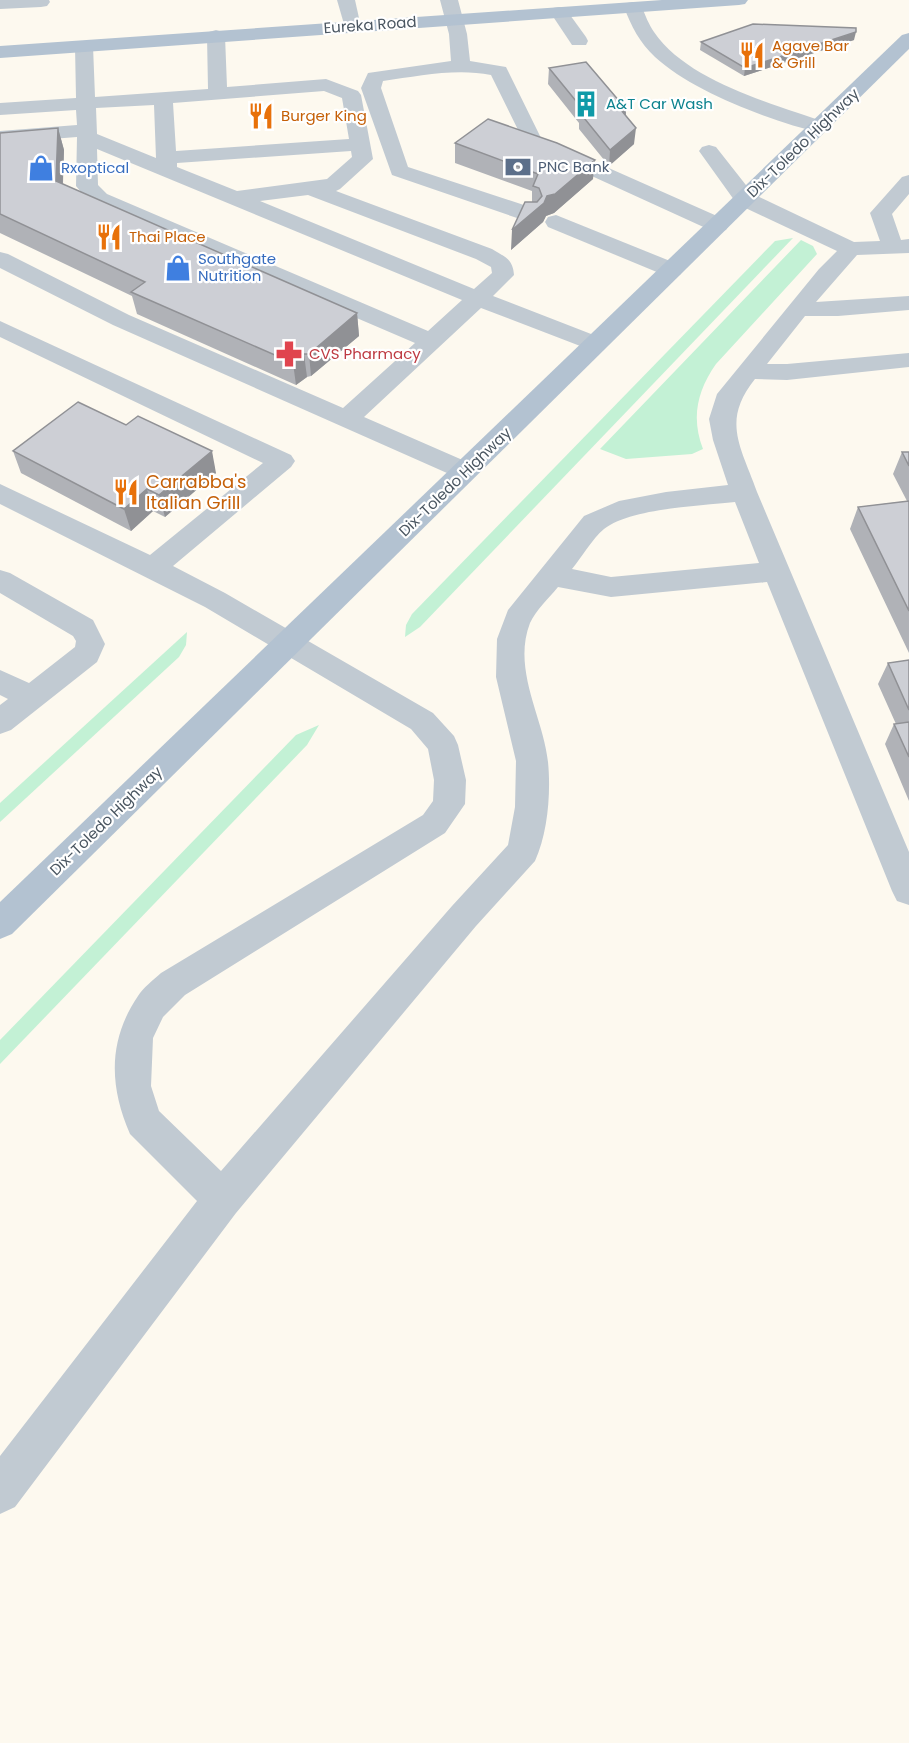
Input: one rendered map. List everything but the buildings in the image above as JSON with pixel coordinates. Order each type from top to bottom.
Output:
[{"type":"main road","name":"Eureka Road","points":[[0,52],[559,12],[626,5],[730,0]]},
{"type":"main road","name":"Dix-Toledo Highway","points":[[0,924],[909,39]]},
{"type":"street","points":[[346,0],[352,27]]},
{"type":"street","points":[[449,0],[456,19],[460,68]]},
{"type":"street","points":[[0,4],[41,2]]},
{"type":"street","points":[[626,5],[661,52],[707,84],[821,127]]},
{"type":"street","points":[[559,12],[579,41]]},
{"type":"street","points":[[216,36],[218,94]]},
{"type":"street","points":[[84,46],[87,186],[99,199],[431,341]]},
{"type":"street","points":[[528,214],[399,171],[371,88],[375,77],[421,70],[460,68],[485,68],[499,71],[533,142],[718,225]]},
{"type":"street","points":[[0,109],[326,85],[351,94],[363,159],[333,185],[234,198]]},
{"type":"street","points":[[164,98],[167,164]]},
{"type":"street","points":[[0,137],[87,134],[167,164],[234,198],[596,344]]},
{"type":"street","points":[[167,164],[359,144]]},
{"type":"street","points":[[709,151],[745,199],[851,249],[901,246],[881,213],[905,190]]},
{"type":"street","points":[[309,188],[484,254],[502,264],[503,275],[346,419]]},
{"type":"street","points":[[556,222],[672,270]]},
{"type":"street","points":[[851,249],[729,394],[722,419],[726,440],[744,492],[909,891]]},
{"type":"street","points":[[0,259],[121,320],[465,471]]},
{"type":"street","points":[[799,309],[838,309],[909,303]]},
{"type":"street","points":[[0,328],[282,461],[153,568]]},
{"type":"street","points":[[749,370],[787,372],[909,360]]},
{"type":"street","points":[[0,1492],[222,1199],[523,851],[531,807],[532,761],[511,677],[511,639],[518,617],[594,523],[619,510],[666,501],[744,492]]},
{"type":"street","points":[[0,493],[215,600],[422,721],[443,745],[450,780],[449,804],[434,824],[173,984],[151,1006],[135,1036],[133,1086],[144,1121],[222,1199]]},
{"type":"street","points":[[550,575],[611,587],[777,571]]},
{"type":"street","points":[[0,580],[83,628],[92,645],[87,654],[0,722]]},
{"type":"street","points":[[0,681],[30,698]]},
{"type":"shaded area","points":[[0,0],[909,0],[909,1743],[0,1743]]},
{"type":"green space","points":[[793,238],[420,627],[405,637],[406,625],[412,614],[775,241]]},
{"type":"green space","points":[[801,240],[813,246],[817,254],[716,364],[704,384],[697,416],[699,438],[703,449],[692,454],[626,459],[600,449]]},
{"type":"green space","points":[[187,632],[186,645],[179,657],[0,822],[0,803]]},
{"type":"green space","points":[[319,725],[307,745],[0,1064],[0,1040],[296,735]]},
{"type":"place","name":"Agave Bar & Grill","points":[[752,55]]},
{"type":"place","name":"A&T Car Wash","points":[[586,104]]},
{"type":"place","name":"Burger King","points":[[261,116]]},
{"type":"place","name":"PNC Bank","points":[[518,167]]},
{"type":"place","name":"Rxoptical","points":[[41,168]]},
{"type":"place","name":"Thai Place","points":[[109,237]]},
{"type":"place","name":"Southgate Nutrition","points":[[178,268]]},
{"type":"place","name":"CVS Pharmacy","points":[[289,354]]},
{"type":"place","name":"Carrabba's Italian Grill","points":[[126,492]]}]
